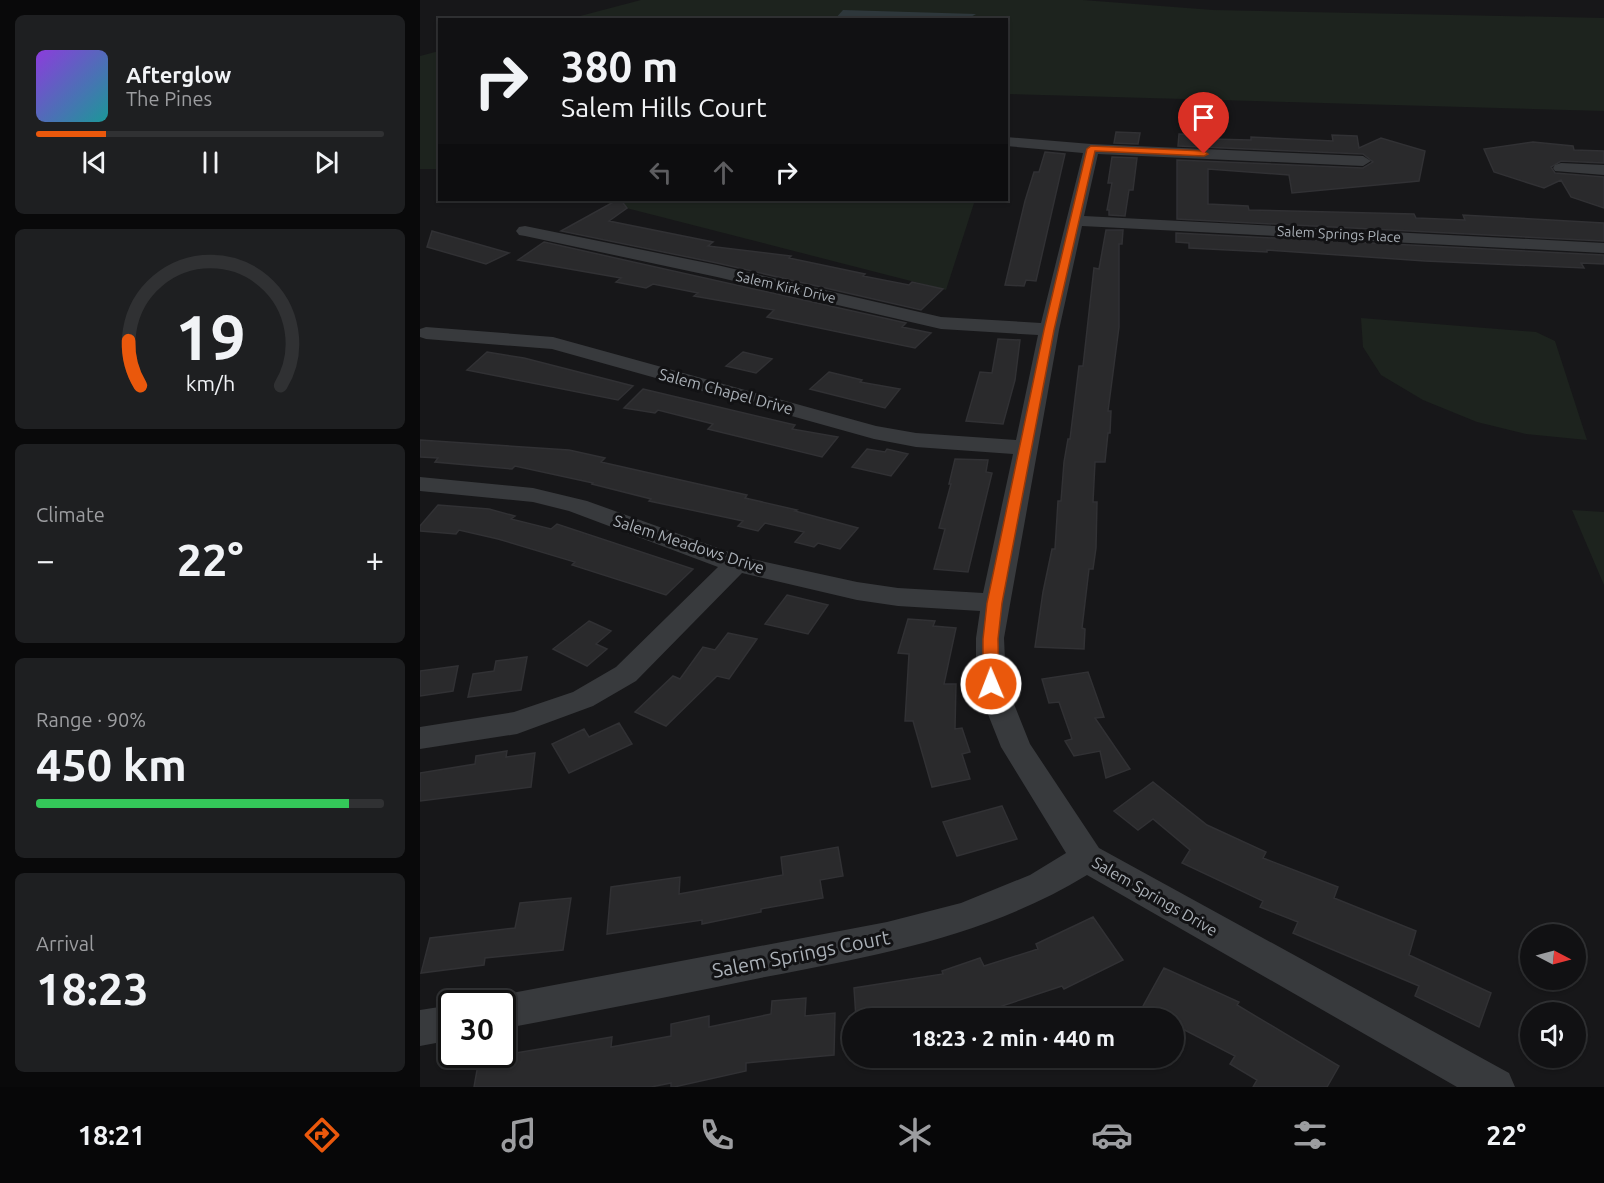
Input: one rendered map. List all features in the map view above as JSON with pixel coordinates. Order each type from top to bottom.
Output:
[{"type":"street","points":[[1008,141],[1091,149],[1363,161]]},
{"type":"street","name":"Salem Springs Drive","points":[[1091,149],[1049,330],[995,603],[990,639],[991,684],[1016,747],[1087,858],[1495,1087]]},
{"type":"street","points":[[1561,168],[1604,170]]},
{"type":"street","name":"Salem Springs Place","points":[[1074,220],[1604,248]]},
{"type":"street","name":"Salem Kirk Drive","points":[[525,231],[941,323],[1049,330]]},
{"type":"street","name":"Salem Chapel Drive","points":[[426,333],[553,343],[874,432],[916,440],[1026,448]]},
{"type":"street","name":"Salem Meadows Drive","points":[[420,484],[533,495],[578,506],[736,564],[857,591],[898,597],[995,603]]},
{"type":"street","points":[[420,738],[517,723],[583,699],[626,674],[736,564]]},
{"type":"street","name":"Salem Springs Court","points":[[516,1009],[888,938],[966,917],[1042,885],[1087,858]]},
{"type":"street","points":[[420,1028],[438,1025]]},
{"type":"shaded area","points":[[641,0],[1083,0],[1213,10],[1604,18],[1604,111],[1008,94],[1008,18],[573,18]]},
{"type":"shaded area","points":[[843,10],[976,14],[969,18],[836,18]]},
{"type":"shaded area","points":[[438,51],[438,169],[420,169],[420,56]]},
{"type":"shaded area","points":[[599,201],[975,201],[946,290]]},
{"type":"shaded area","points":[[1361,318],[1536,332],[1555,341],[1587,440],[1526,434],[1477,422],[1423,400],[1381,375],[1363,347]]},
{"type":"shaded area","points":[[1572,510],[1604,512],[1604,585]]},
{"type":"building","points":[[1116,132],[1140,133],[1138,144],[1114,143]]},
{"type":"building","points":[[1179,134],[1209,135],[1210,139],[1251,140],[1251,137],[1333,141],[1332,135],[1357,136],[1359,148],[1381,138],[1425,151],[1419,181],[1292,193],[1289,175],[1208,169],[1208,204],[1248,206],[1249,210],[1414,214],[1416,218],[1465,220],[1463,215],[1604,223],[1604,241],[1177,219],[1177,160],[1363,168],[1373,162],[1363,154],[1178,146]]},
{"type":"building","points":[[1533,142],[1573,146],[1574,150],[1604,151],[1604,163],[1561,161],[1551,167],[1555,173],[1604,177],[1604,208],[1571,197],[1561,180],[1544,188],[1494,172],[1484,149]]},
{"type":"building","points":[[1045,152],[1065,154],[1036,281],[1026,280],[1024,286],[1005,285],[1025,201],[1034,172],[1039,172]]},
{"type":"building","points":[[1112,157],[1137,158],[1133,190],[1129,190],[1125,216],[1109,215],[1109,210],[1107,210],[1112,183],[1108,183]]},
{"type":"building","points":[[615,201],[622,201],[627,208],[609,221],[713,242],[708,246],[791,256],[789,258],[865,274],[863,276],[909,285],[912,282],[943,289],[921,310],[717,263],[561,231]]},
{"type":"building","points":[[1106,230],[1123,230],[1122,244],[1119,244],[1119,327],[1108,411],[1111,411],[1110,433],[1108,433],[1105,462],[1095,462],[1093,502],[1097,502],[1096,548],[1093,569],[1089,569],[1082,628],[1085,629],[1084,649],[1035,647],[1043,592],[1052,549],[1055,549],[1058,501],[1061,501],[1064,462],[1068,439],[1070,439],[1079,366],[1083,366],[1094,268],[1099,269]]},
{"type":"building","points":[[432,231],[509,253],[486,264],[427,247]]},
{"type":"building","points":[[1176,233],[1604,255],[1604,264],[1581,263],[1584,268],[1425,261],[1267,250],[1267,252],[1189,248],[1189,243],[1176,242]]},
{"type":"building","points":[[544,242],[906,323],[902,327],[931,333],[915,348],[767,317],[774,310],[694,296],[698,293],[653,284],[646,288],[616,282],[621,278],[518,260]]},
{"type":"building","points":[[998,339],[1020,340],[1015,380],[1003,424],[966,421],[980,372],[992,373]]},
{"type":"building","points":[[487,352],[524,358],[633,386],[618,400],[467,370]]},
{"type":"building","points":[[743,352],[772,359],[756,373],[726,366]]},
{"type":"building","points":[[829,372],[862,380],[860,382],[900,389],[885,408],[810,389]]},
{"type":"building","points":[[643,389],[795,425],[792,429],[838,437],[822,457],[708,429],[713,424],[658,410],[655,413],[624,408]]},
{"type":"building","points":[[420,440],[569,450],[605,458],[601,462],[747,495],[745,498],[858,528],[840,549],[818,543],[814,547],[795,542],[804,532],[765,523],[758,531],[738,526],[743,521],[649,501],[651,499],[593,483],[515,466],[512,469],[435,462],[438,458],[420,457]]},
{"type":"building","points":[[867,449],[885,452],[887,449],[908,454],[891,476],[852,467]]},
{"type":"building","points":[[955,459],[988,460],[986,472],[992,473],[968,572],[934,569],[945,529],[939,528]]},
{"type":"building","points":[[438,505],[489,509],[515,516],[511,519],[551,529],[557,524],[693,569],[666,595],[572,565],[575,562],[498,539],[459,530],[456,534],[420,531],[420,526]]},
{"type":"building","points":[[787,595],[828,605],[808,634],[765,624]]},
{"type":"building","points":[[908,619],[935,621],[933,626],[956,628],[944,684],[956,684],[955,729],[962,728],[970,752],[962,754],[970,779],[932,787],[913,721],[905,721],[909,654],[898,653]]},
{"type":"building","points":[[589,621],[611,631],[596,644],[607,649],[587,666],[553,649]]},
{"type":"building","points":[[728,633],[757,639],[729,679],[717,676],[666,726],[635,712],[673,676],[680,679],[703,647],[715,650]]},
{"type":"building","points":[[527,657],[521,690],[468,697],[473,674],[494,671],[496,661]]},
{"type":"building","points":[[458,666],[453,691],[420,696],[420,671]]},
{"type":"building","points":[[1088,672],[1104,717],[1095,718],[1130,769],[1106,778],[1100,751],[1074,756],[1065,741],[1072,739],[1059,702],[1049,703],[1042,679]]},
{"type":"building","points":[[619,723],[632,744],[569,773],[552,744],[584,729],[589,737]]},
{"type":"building","points":[[507,751],[506,757],[535,753],[531,787],[420,801],[420,773],[475,764],[476,756]]},
{"type":"building","points":[[1153,782],[1207,825],[1266,852],[1263,858],[1338,887],[1334,898],[1416,931],[1409,955],[1491,993],[1479,1027],[1415,996],[1419,986],[1293,933],[1298,922],[1260,907],[1263,901],[1182,863],[1190,850],[1153,819],[1138,830],[1114,811]]},
{"type":"building","points":[[1002,806],[1017,839],[957,856],[943,822]]},
{"type":"building","points":[[838,847],[843,876],[820,880],[823,898],[761,909],[761,912],[702,924],[702,920],[607,934],[611,887],[680,877],[679,894],[783,875],[781,857]]},
{"type":"building","points":[[571,898],[563,950],[485,958],[484,965],[421,973],[430,938],[515,928],[520,903]]},
{"type":"building","points":[[1093,917],[1123,960],[1064,989],[1062,986],[996,1008],[855,1008],[854,988],[943,974],[942,971],[980,958],[984,966],[1038,949],[1036,944]]},
{"type":"building","points":[[1164,968],[1239,1002],[1237,1005],[1339,1066],[1327,1087],[1253,1087],[1257,1080],[1230,1064],[1235,1056],[1184,1030],[1184,1008],[1142,1008]]},
{"type":"building","points":[[806,998],[805,1016],[835,1013],[834,1055],[746,1063],[746,1071],[674,1087],[671,1087],[671,1083],[651,1087],[474,1087],[477,1068],[516,1068],[516,1053],[612,1037],[611,1047],[671,1036],[671,1024],[709,1016],[709,1027],[771,1014],[772,1001]]},
{"type":"route","points":[[991,684],[990,639],[995,603],[1049,330],[1091,149],[1204,154]]}]
